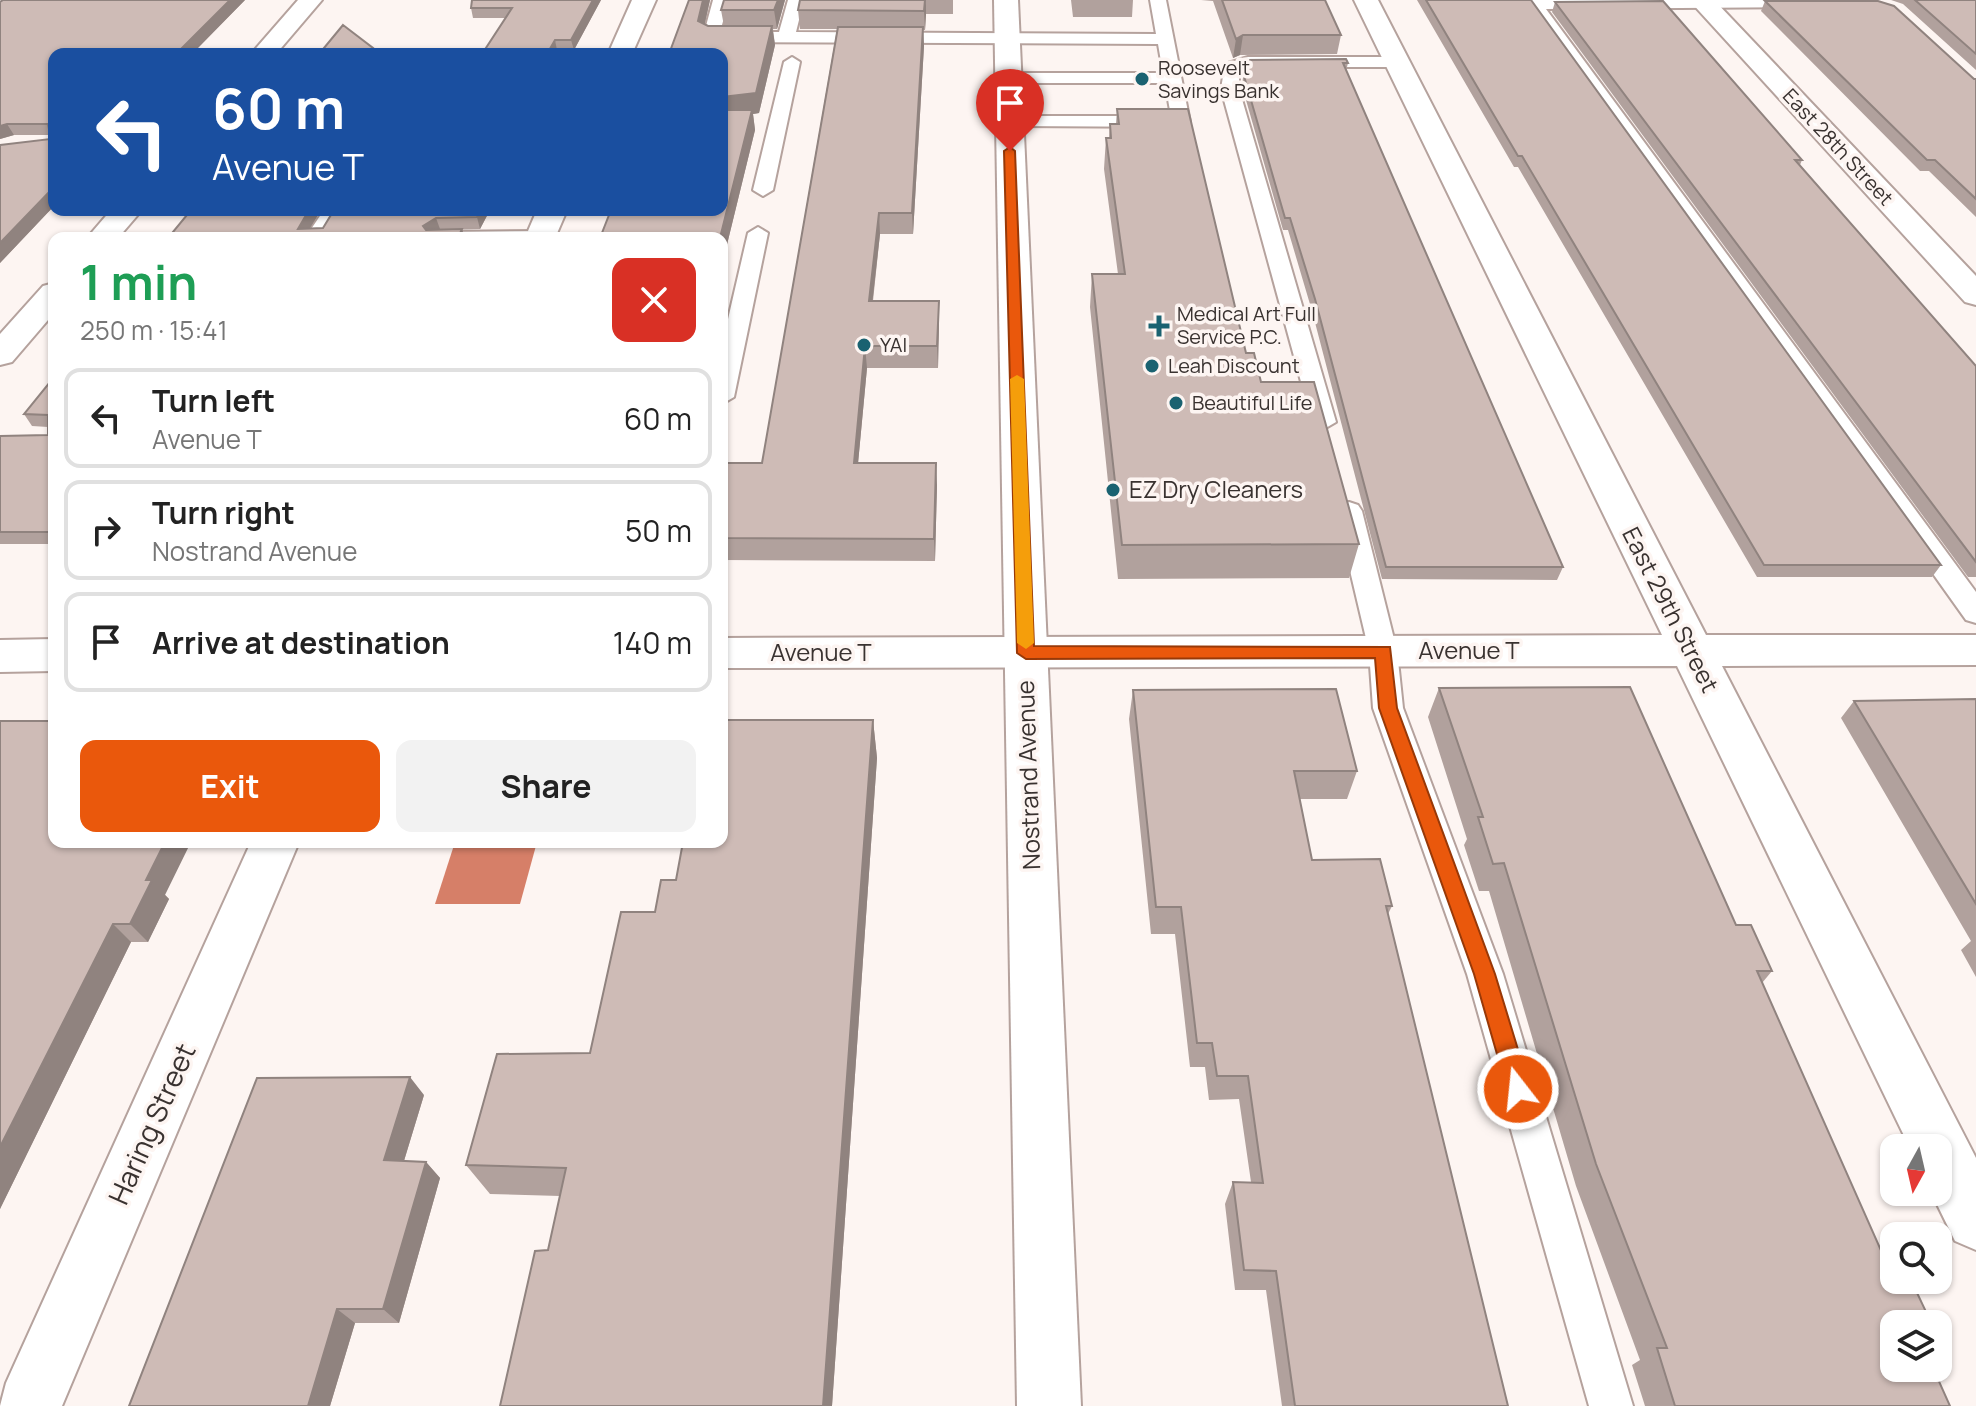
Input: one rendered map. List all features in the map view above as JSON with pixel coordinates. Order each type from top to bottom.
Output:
[{"type":"street","points":[[268,48],[310,0]]},
{"type":"street","points":[[623,48],[644,0]]},
{"type":"street","name":"East 29th Street","points":[[1366,0],[1976,1220]]},
{"type":"street","name":"East 28th Street","points":[[1702,1],[1976,295]]},
{"type":"street","name":"Nostrand Avenue","points":[[1007,39],[1049,1406]]},
{"type":"street","points":[[107,232],[122,216]]},
{"type":"street","points":[[0,355],[48,300]]},
{"type":"street","name":"Avenue T","points":[[728,653],[1976,650]]},
{"type":"street","points":[[0,656],[48,655]]},
{"type":"street","name":"Haring Street","points":[[29,1406],[272,848]]},
{"type":"lane","points":[[721,0],[711,37],[1165,39]]},
{"type":"lane","points":[[786,38],[796,0]]},
{"type":"lane","points":[[1009,121],[1181,122],[1158,0]]},
{"type":"lane","points":[[1817,2],[1535,4],[1976,613]]},
{"type":"lane","points":[[1007,39],[1173,78]]},
{"type":"lane","points":[[763,190],[772,121],[792,62]]},
{"type":"lane","points":[[1329,442],[1230,89],[1231,68],[1248,62],[1397,62]]},
{"type":"lane","points":[[728,370],[758,233]]},
{"type":"lane","points":[[1342,488],[1383,651],[1388,708],[1485,974],[1611,1406]]},
{"type":"shaded area","points":[[453,848],[535,848],[520,904],[435,904]]},
{"type":"building","points":[[230,0],[182,48],[48,48],[48,124],[0,126],[0,2]]},
{"type":"building","points":[[472,0],[593,0],[571,40],[555,40],[550,48],[486,48],[512,8],[471,8]]},
{"type":"building","points":[[689,0],[703,0],[698,21],[708,26],[772,26],[756,93],[728,96],[728,48],[671,48]]},
{"type":"building","points":[[724,0],[778,0],[774,10],[721,10]]},
{"type":"building","points":[[800,0],[925,0],[924,11],[798,10]]},
{"type":"building","points":[[1222,0],[1325,0],[1341,35],[1243,35],[1236,39]]},
{"type":"building","points":[[1426,0],[1531,0],[1941,565],[1764,565]]},
{"type":"building","points":[[1915,0],[1976,0],[1976,54]]},
{"type":"building","points":[[1663,1],[1802,160],[1795,160],[1976,366],[1976,562],[1555,2]]},
{"type":"building","points":[[1765,1],[1878,1],[1894,6],[1976,79],[1976,199],[1935,160],[1927,160]]},
{"type":"building","points":[[343,25],[373,48],[324,48]]},
{"type":"building","points":[[838,27],[923,27],[912,213],[879,213],[869,301],[939,301],[937,346],[865,346],[854,463],[936,463],[934,539],[728,538],[728,463],[762,463]]},
{"type":"building","points":[[1346,59],[1348,63],[1343,63],[1563,567],[1386,567],[1315,299],[1290,218],[1285,218],[1244,76],[1245,60]]},
{"type":"building","points":[[1117,109],[1188,109],[1246,353],[1254,353],[1261,382],[1314,382],[1359,544],[1122,545],[1092,274],[1125,274],[1106,138],[1111,138],[1110,124],[1119,124]]},
{"type":"building","points":[[728,110],[752,110],[728,206]]},
{"type":"building","points":[[48,139],[48,193],[0,243],[0,145]]},
{"type":"building","points":[[186,216],[306,216],[298,229],[323,228],[330,216],[478,216],[436,218],[423,226],[426,230],[462,229],[461,232],[173,232]]},
{"type":"building","points":[[609,216],[726,216],[722,232],[602,232]]},
{"type":"building","points":[[48,384],[48,415],[24,414]]},
{"type":"building","points":[[48,435],[48,532],[0,532],[0,436]]},
{"type":"building","points":[[1630,687],[1736,925],[1751,925],[1772,971],[1757,971],[1880,1248],[1880,1294],[1918,1294],[1925,1310],[1880,1310],[1880,1382],[1939,1382],[1950,1406],[1675,1406],[1657,1348],[1667,1348],[1596,1164],[1504,863],[1493,864],[1478,817],[1483,817],[1439,688]]},
{"type":"building","points":[[1336,689],[1357,771],[1294,771],[1312,860],[1380,859],[1392,906],[1386,906],[1508,1406],[1295,1406],[1276,1271],[1244,1270],[1233,1182],[1263,1183],[1248,1076],[1217,1076],[1212,1043],[1197,1043],[1181,907],[1156,907],[1133,690]]},
{"type":"building","points":[[1976,699],[1976,904],[1854,701]]},
{"type":"building","points":[[728,720],[873,720],[823,1406],[500,1406],[535,1251],[548,1250],[566,1168],[466,1165],[497,1054],[590,1053],[621,912],[655,912],[661,880],[676,880],[682,848],[728,848]]},
{"type":"building","points":[[0,721],[48,721],[48,848],[162,848],[146,880],[152,880],[130,924],[113,924],[0,1147]]},
{"type":"building","points":[[410,1077],[384,1160],[426,1162],[383,1309],[337,1309],[308,1406],[129,1406],[257,1078]]},
{"type":"slow traffic","points":[[1017,379],[1026,643]]},
{"type":"place","name":"Roosevelt Savings Bank","points":[[1142,79]]},
{"type":"place","name":"Medical Art Full Service P.C.","points":[[1159,326]]},
{"type":"place","name":"YAI","points":[[864,345]]},
{"type":"place","name":"Leah Discount","points":[[1152,366]]},
{"type":"place","name":"Beautiful Life","points":[[1176,403]]},
{"type":"place","name":"EZ Dry Cleaners","points":[[1113,490]]},
{"type":"route","points":[[1010,151],[1026,653],[1383,651],[1388,708],[1485,974],[1518,1089]]}]
